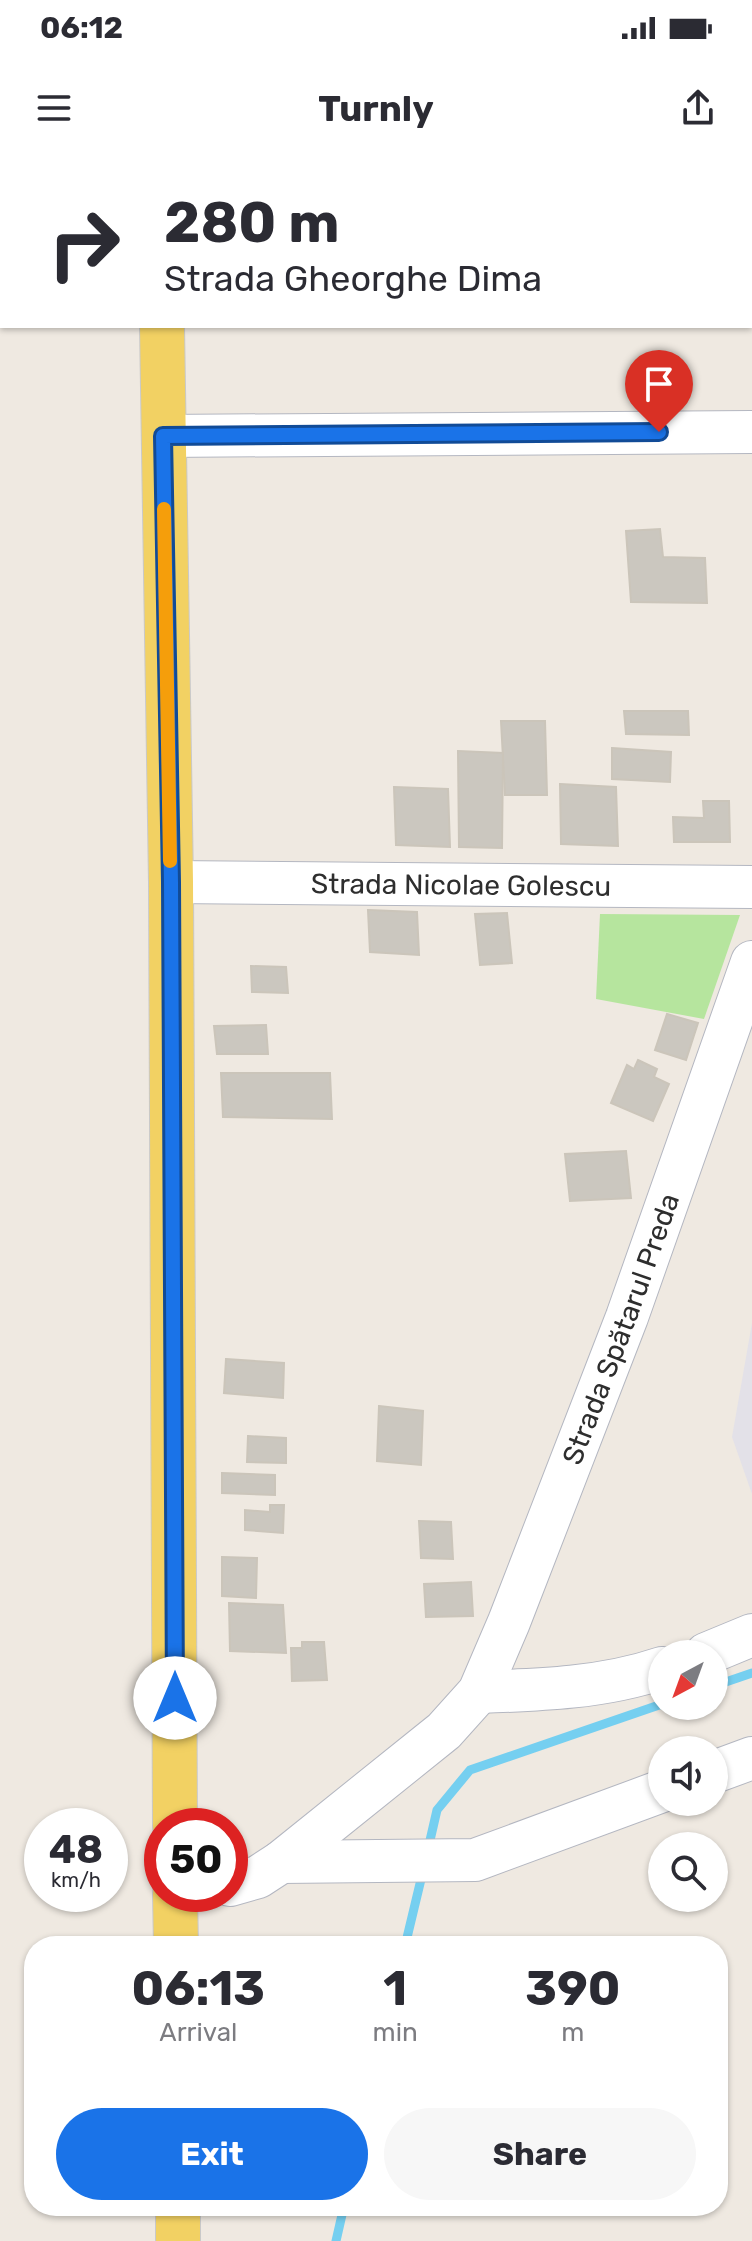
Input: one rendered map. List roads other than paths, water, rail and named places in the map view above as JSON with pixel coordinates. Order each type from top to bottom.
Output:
[{"type":"main road","points":[[162,328],[171,882],[175,1808]]},
{"type":"main road","points":[[176,1936],[177,1912]]},
{"type":"main road","points":[[178,2216],[178,2241]]},
{"type":"street","points":[[163,436],[752,432]]},
{"type":"street","name":"Strada Nicolae Golescu","points":[[171,882],[752,887]]},
{"type":"street","name":"Strada Spătarul Preda","points":[[248,1880],[281,1862],[444,1731],[479,1692],[627,1317],[752,962]]},
{"type":"street","points":[[728,1645],[752,1635]]},
{"type":"street","points":[[479,1692],[557,1690],[648,1673]]},
{"type":"street","points":[[728,1767],[752,1758]]},
{"type":"street","points":[[281,1862],[475,1860],[648,1796]]},
{"type":"waterway","points":[[728,1681],[752,1673]]},
{"type":"waterway","points":[[428,1849],[437,1810],[470,1770],[648,1709]]},
{"type":"waterway","points":[[407,1936],[423,1871]]},
{"type":"waterway","points":[[336,2241],[342,2216]]}]
